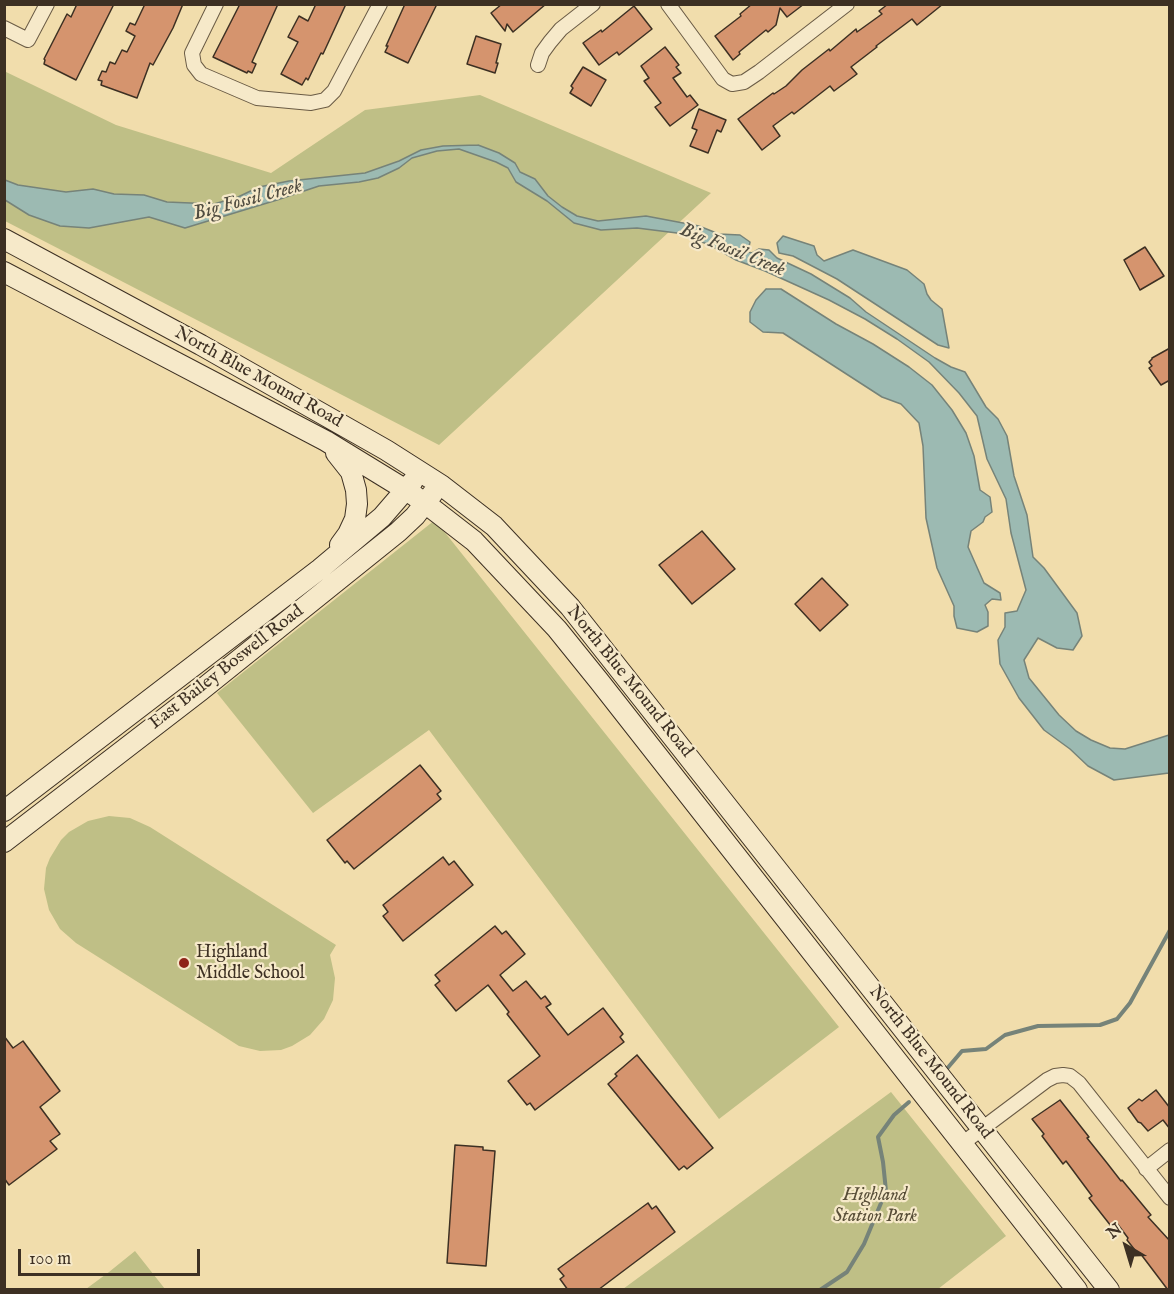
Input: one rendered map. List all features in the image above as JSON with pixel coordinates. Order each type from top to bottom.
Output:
[{"type":"main road","name":"North Blue Mound Road","points":[[4,239],[201,345],[386,450],[441,485],[494,526],[570,608],[1109,1290]]},
{"type":"main road","name":"North Blue Mound Road","points":[[4,272],[326,441],[406,490],[474,541],[557,629],[607,690],[1077,1290]]},
{"type":"main road","name":"North Blue Mound Road","points":[[320,569],[348,534],[355,519],[357,504],[351,472],[326,441]]},
{"type":"main road","name":"East Bailey Boswell Road","points":[[4,811],[320,569],[382,517],[420,472]]},
{"type":"main road","name":"East Bailey Boswell Road","points":[[10,838],[197,693],[398,532],[441,485]]},
{"type":"main road","points":[[10,838],[36,806],[78,771],[80,765],[74,757]]},
{"type":"main road","points":[[723,840],[731,836],[740,841],[801,916],[826,932]]},
{"type":"street","points":[[4,28],[28,40],[47,4]]},
{"type":"street","points":[[216,4],[192,53],[194,65],[201,74],[256,98],[312,103],[325,100],[334,91],[380,4]]},
{"type":"street","points":[[538,65],[549,42],[561,29],[593,4]]},
{"type":"street","points":[[668,4],[723,79],[732,84],[744,82],[759,72],[847,4]]},
{"type":"street","points":[[963,1143],[1047,1080],[1055,1076],[1070,1076],[1079,1083],[1170,1198]]},
{"type":"street","points":[[1146,1169],[1170,1150]]},
{"type":"green space","points":[[4,71],[116,125],[271,173],[365,110],[480,95],[711,193],[439,445],[5,221]]},
{"type":"green space","points":[[435,520],[839,1027],[719,1119],[429,730],[313,813],[217,693]]},
{"type":"green space","points":[[109,816],[130,818],[150,827],[336,945],[330,955],[335,978],[333,1000],[324,1019],[310,1035],[281,1050],[260,1051],[239,1046],[76,943],[60,929],[49,910],[44,889],[46,868],[50,858],[69,832],[88,821]]},
{"type":"green space","name":"Highland Station Park","points":[[891,1092],[1006,1236],[938,1289],[623,1289]]},
{"type":"green space","points":[[135,1251],[165,1289],[86,1289],[109,1272]]},
{"type":"water","name":"Big Fossil Creek","points":[[478,145],[499,153],[515,163],[520,172],[535,179],[548,196],[577,216],[598,221],[646,216],[699,226],[719,234],[740,235],[750,242],[748,252],[752,253],[759,249],[769,250],[777,258],[811,274],[850,298],[866,312],[935,358],[965,372],[986,407],[998,419],[1007,436],[1014,476],[1027,515],[1033,557],[1044,568],[1077,613],[1082,636],[1073,650],[1057,648],[1038,638],[1024,660],[1029,678],[1059,715],[1076,731],[1110,748],[1125,749],[1169,735],[1169,773],[1114,780],[1088,766],[1044,730],[1019,698],[1000,664],[998,640],[1005,627],[1005,613],[1017,611],[1026,590],[1011,533],[1006,499],[987,459],[977,416],[959,393],[929,362],[865,319],[829,300],[736,260],[710,245],[677,233],[637,228],[601,230],[574,223],[547,201],[516,182],[508,168],[459,149],[437,151],[412,158],[399,168],[378,178],[319,186],[185,228],[149,217],[89,228],[60,226],[29,215],[5,200],[5,180],[18,185],[66,192],[93,189],[114,194],[144,195],[167,202],[214,204],[238,197],[259,187],[289,181],[365,173],[399,161],[421,150],[443,146]]},
{"type":"water","points":[[783,236],[814,246],[817,255],[824,261],[853,250],[907,270],[924,284],[931,300],[942,309],[949,348],[938,345],[837,279],[793,256],[779,253],[777,243]]},
{"type":"water","points":[[766,289],[781,289],[909,367],[932,385],[952,410],[966,433],[974,456],[980,490],[990,497],[992,512],[971,531],[968,547],[984,583],[1000,593],[1001,600],[992,599],[985,605],[988,612],[988,626],[977,632],[957,628],[954,606],[937,568],[926,518],[923,446],[919,423],[901,404],[882,397],[783,333],[763,332],[750,322],[750,312],[756,300]]},
{"type":"building","points":[[77,4],[114,4],[76,80],[44,64],[44,59],[67,14],[71,17]]},
{"type":"building","points":[[145,4],[183,4],[153,65],[150,63],[137,98],[101,85],[102,81],[98,80],[102,71],[106,72],[110,62],[115,64],[122,50],[127,52],[135,36],[126,31],[130,23],[135,25]]},
{"type":"building","points":[[240,4],[278,4],[252,62],[256,64],[252,73],[248,71],[247,73],[213,57]]},
{"type":"building","points":[[316,4],[346,4],[323,54],[321,53],[308,80],[306,78],[302,85],[281,74],[298,42],[288,37],[299,16],[308,21]]},
{"type":"building","points":[[405,4],[437,4],[408,63],[385,52]]},
{"type":"building","points":[[502,4],[546,4],[513,32],[507,24],[505,31],[491,13]]},
{"type":"building","points":[[752,4],[804,4],[787,17],[780,8],[776,25],[768,32],[766,30],[739,52],[740,54],[733,60],[715,36],[741,16],[740,14]]},
{"type":"building","points":[[888,4],[943,4],[917,25],[912,19],[876,46],[851,67],[857,74],[834,91],[830,86],[794,114],[792,112],[773,126],[780,136],[762,150],[738,119],[786,86],[802,70],[856,29],[857,32],[882,14],[879,11]]},
{"type":"building","points":[[634,6],[652,29],[619,55],[617,52],[599,65],[583,43],[601,30],[602,32]]},
{"type":"building","points":[[476,36],[501,44],[495,73],[467,64]]},
{"type":"building","points":[[665,47],[679,65],[676,67],[681,73],[673,78],[687,97],[690,95],[698,105],[670,126],[655,107],[661,103],[644,81],[649,78],[641,66]]},
{"type":"building","points":[[583,67],[606,80],[591,106],[570,93],[573,88],[571,86]]},
{"type":"building","points":[[699,109],[726,120],[721,132],[717,130],[708,153],[690,146],[697,130],[692,128]]},
{"type":"building","points":[[1145,247],[1164,276],[1140,290],[1124,260]]},
{"type":"building","points":[[1170,348],[1170,380],[1161,385],[1149,368],[1152,366],[1149,362]]},
{"type":"building","points":[[702,531],[735,569],[692,604],[659,565]]},
{"type":"building","points":[[822,578],[848,605],[820,631],[795,604]]},
{"type":"building","points":[[420,765],[441,791],[437,794],[441,799],[354,869],[347,861],[345,863],[327,840]]},
{"type":"building","points":[[443,857],[449,865],[454,861],[473,885],[403,941],[383,916],[388,912],[383,905]]},
{"type":"building","points":[[495,926],[502,934],[506,931],[525,954],[500,975],[513,991],[526,981],[541,999],[545,996],[551,1004],[546,1007],[568,1035],[603,1008],[623,1034],[620,1037],[624,1042],[535,1110],[530,1103],[527,1105],[508,1081],[540,1056],[507,1014],[509,1012],[488,985],[456,1011],[435,985],[440,981],[435,975]]},
{"type":"building","points":[[4,1036],[13,1048],[23,1041],[60,1091],[40,1107],[60,1134],[50,1141],[57,1149],[9,1185],[4,1178]]},
{"type":"building","points":[[637,1055],[713,1148],[687,1169],[684,1166],[679,1170],[608,1084],[617,1076],[615,1074]]},
{"type":"building","points":[[1156,1090],[1170,1108],[1170,1129],[1163,1120],[1148,1131],[1128,1108]]},
{"type":"building","points":[[1060,1100],[1121,1181],[1151,1215],[1148,1217],[1170,1241],[1170,1290],[1140,1253],[1138,1254],[1116,1222],[1111,1226],[1089,1198],[1092,1196],[1066,1161],[1063,1164],[1032,1119]]},
{"type":"building","points":[[455,1145],[483,1147],[483,1150],[495,1151],[486,1266],[447,1263]]},
{"type":"building","points":[[648,1203],[652,1209],[656,1206],[675,1232],[598,1290],[568,1290],[560,1279],[564,1276],[558,1269]]},
{"type":"waterway","points":[[945,1071],[962,1051],[986,1049],[1005,1035],[1038,1026],[1100,1025],[1117,1019],[1130,1003],[1170,930]]},
{"type":"waterway","points":[[820,1290],[847,1272],[864,1244],[886,1191],[878,1137],[894,1115],[909,1102]]},
{"type":"place","name":"Highland Middle School","points":[[184,963]]}]
